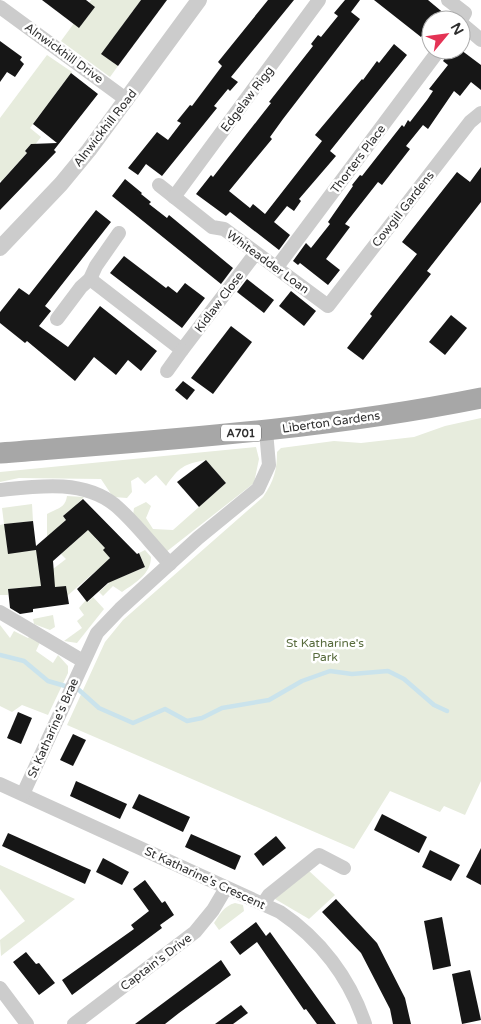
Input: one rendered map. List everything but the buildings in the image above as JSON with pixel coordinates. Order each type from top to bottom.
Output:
[{"type":"main road","name":"Liberton Gardens","points":[[0,453],[266,431],[406,412],[481,398]]},
{"type":"street","name":"Alnwickhill Road","points":[[0,248],[61,184],[127,100],[199,0]]},
{"type":"street","name":"Edgelaw Rigg","points":[[174,197],[319,0]]},
{"type":"street","points":[[448,0],[461,10]]},
{"type":"street","name":"Alnwickhill Drive","points":[[0,6],[127,100]]},
{"type":"street","points":[[471,31],[481,40]]},
{"type":"street","name":"Thorters Place","points":[[277,267],[432,60]]},
{"type":"street","name":"Cowgill Gardens","points":[[328,306],[470,122],[481,113]]},
{"type":"street","name":"Whiteadder Loan","points":[[159,185],[212,228],[224,230],[328,306]]},
{"type":"street","points":[[57,319],[80,287],[90,279],[96,266],[119,234]]},
{"type":"street","name":"Kidlaw Close","points":[[167,371],[255,254]]},
{"type":"street","points":[[90,279],[182,350]]},
{"type":"street","name":"St Katharine's Brae","points":[[23,794],[83,661],[98,634],[108,621],[170,564],[258,489],[268,465],[266,431]]},
{"type":"street","points":[[0,490],[64,486],[99,496],[114,505],[170,564]]},
{"type":"street","points":[[0,612],[83,661]]},
{"type":"street","name":"St Katharine's Crescent","points":[[0,784],[263,904],[294,922],[323,949],[349,986],[359,1005],[364,1024]]},
{"type":"street","points":[[263,904],[275,890],[319,855],[344,868]]},
{"type":"street","name":"Captain's Drive","points":[[74,1024],[195,932],[213,910],[226,888]]},
{"type":"street","points":[[0,988],[27,1024]]},
{"type":"green space","points":[[91,0],[141,0],[102,54],[118,66],[110,77],[61,41]]},
{"type":"green space","points":[[47,55],[72,72],[30,128],[41,137],[34,146],[31,144],[25,151],[27,153],[5,177],[8,187],[0,180],[0,118]]},
{"type":"green space","name":"St Katharine's Park","points":[[481,418],[481,781],[465,815],[444,806],[440,812],[390,791],[354,849],[67,725],[105,642],[123,620],[263,497],[270,486],[275,470],[277,452],[281,448],[334,441],[361,443],[414,437],[445,426]]},
{"type":"green space","points":[[256,447],[259,459],[254,483],[166,552],[133,515],[134,508],[146,502],[151,506],[146,518],[153,529],[173,530],[226,483],[206,460],[183,467],[166,486],[156,475],[145,484],[138,477],[131,481],[132,492],[127,498],[113,497],[101,479],[19,478],[0,482],[0,472]]},
{"type":"green space","points":[[67,496],[84,497],[77,504],[81,508],[70,510],[63,516],[66,520],[47,537],[47,514],[60,508]]},
{"type":"green space","points":[[32,504],[33,521],[5,524],[8,553],[37,550],[53,569],[66,559],[61,554],[99,520],[105,528],[95,538],[99,542],[102,540],[114,554],[109,558],[119,578],[145,567],[139,553],[145,550],[151,557],[148,568],[141,577],[122,592],[113,586],[103,596],[99,592],[109,583],[97,570],[67,596],[66,586],[31,590],[31,587],[8,589],[8,595],[0,595],[0,525],[4,524],[2,508]]},
{"type":"green space","points":[[93,597],[104,609],[77,643],[64,641],[82,628],[77,621],[84,615],[79,608],[86,600],[88,602]]},
{"type":"green space","points":[[53,615],[55,627],[50,630],[34,624],[33,619]]},
{"type":"green space","points":[[0,625],[10,638],[14,631],[28,638],[30,636],[40,642],[36,651],[53,663],[58,655],[68,666],[68,673],[48,715],[22,705],[12,712],[0,706]]},
{"type":"green space","points":[[0,865],[75,899],[1,956],[0,940],[25,921],[0,889]]},
{"type":"green space","points":[[308,870],[335,895],[309,919],[275,899]]},
{"type":"green space","points":[[235,903],[243,905],[244,911],[219,930],[214,923],[225,908]]},
{"type":"waterway","points":[[0,655],[24,661],[48,681],[79,690],[99,708],[133,723],[165,709],[187,721],[202,718],[222,708],[269,700],[302,681],[330,671],[352,674],[388,671],[404,679],[434,705],[447,711]]}]
